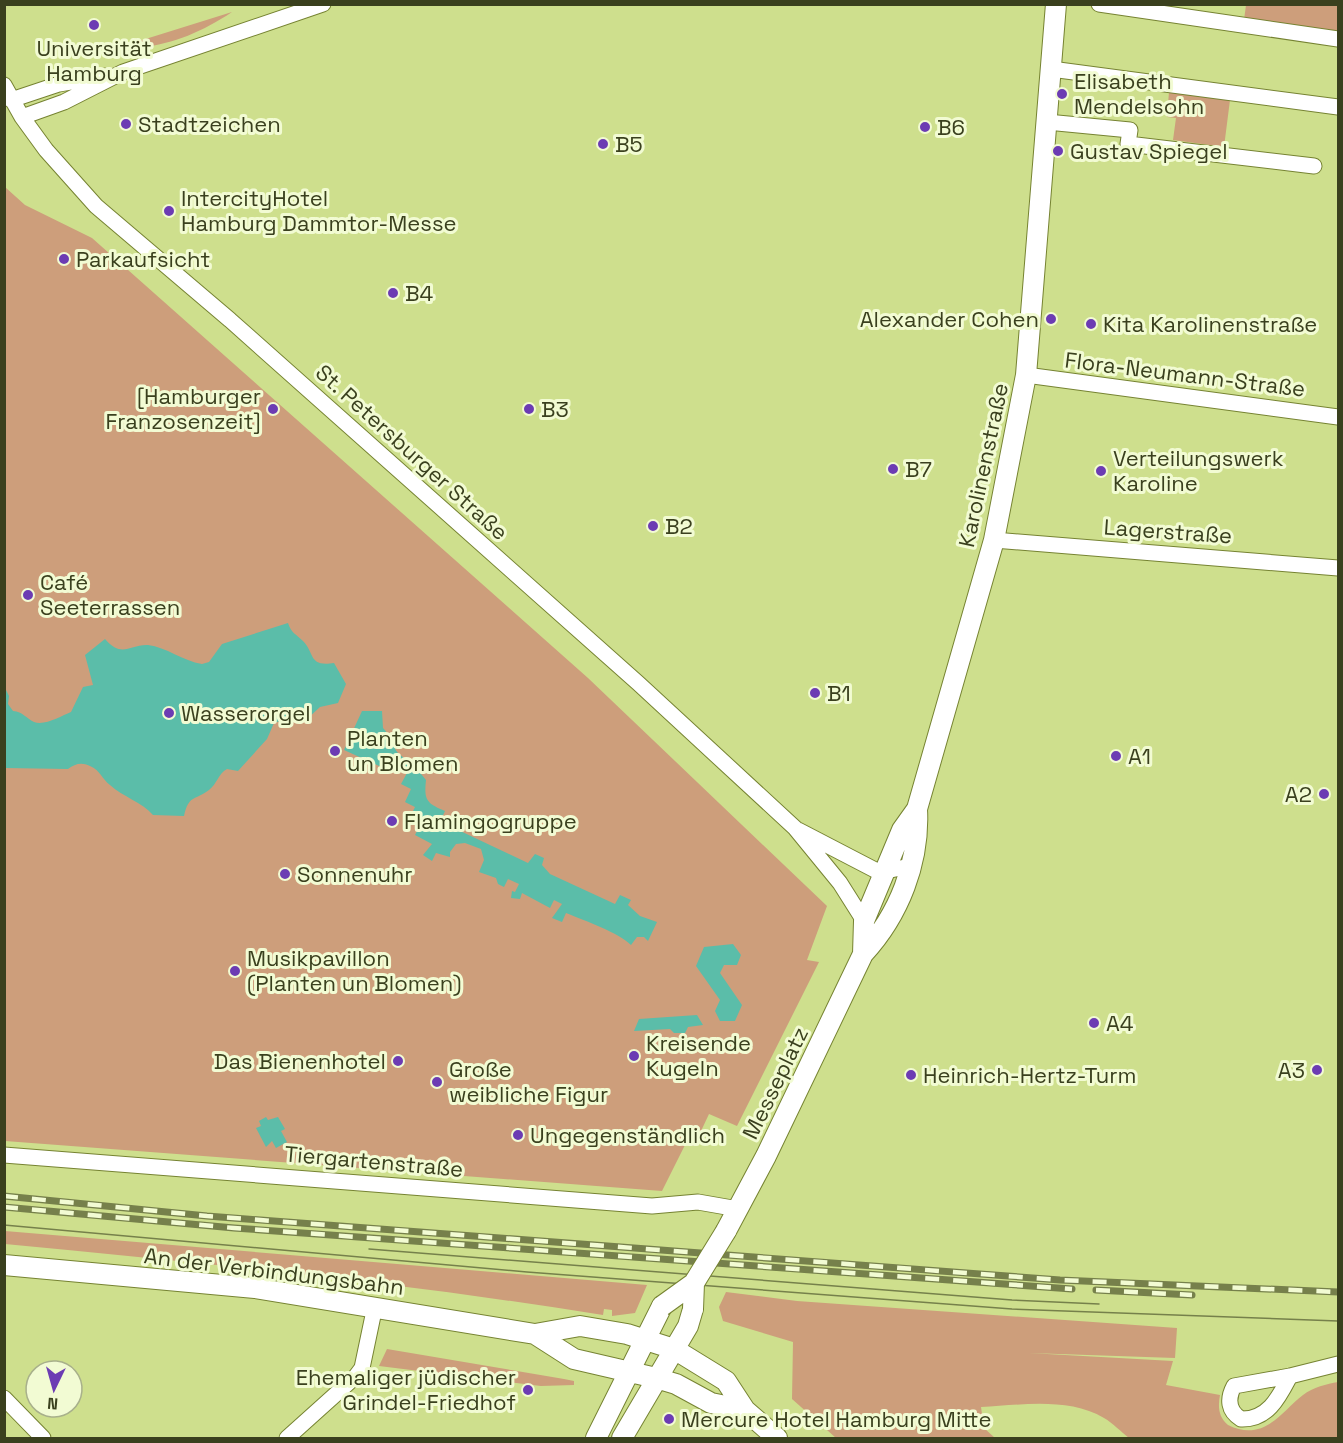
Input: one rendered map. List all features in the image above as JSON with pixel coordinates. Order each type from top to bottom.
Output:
[{"type":"main road","name":"Karolinenstraße","points":[[899,900],[918,835],[917,809],[994,540],[1026,375],[1056,4]]},
{"type":"main road","name":"Karolinenstraße","points":[[878,891],[902,830],[917,809]]},
{"type":"main road","name":"Messeplatz","points":[[863,954],[864,921],[878,891]]},
{"type":"main road","name":"Messeplatz","points":[[694,1283],[738,1209],[863,954],[879,937],[899,900]]},
{"type":"main road","name":"An der Verbindungsbahn","points":[[4,1264],[255,1288],[535,1334],[580,1326],[645,1338],[674,1349],[726,1381],[745,1410]]},
{"type":"main road","points":[[596,1438],[662,1306],[694,1283]]},
{"type":"main road","points":[[622,1438],[693,1317],[694,1283]]},
{"type":"main road","name":"An der Verbindungsbahn","points":[[535,1334],[574,1359],[656,1378],[711,1402],[745,1410]]},
{"type":"main road","points":[[745,1410],[777,1438]]},
{"type":"street","points":[[8,93],[123,72],[323,4]]},
{"type":"street","points":[[1099,4],[1338,39]]},
{"type":"street","points":[[1051,69],[1338,107]]},
{"type":"street","points":[[22,117],[64,102],[123,72]]},
{"type":"street","name":"St. Petersburger Straße","points":[[8,93],[22,117],[66,175],[96,206],[230,320],[646,691],[795,828],[840,883],[864,921]]},
{"type":"street","points":[[1047,122],[1130,130],[1128,144],[1314,166]]},
{"type":"street","name":"Flora-Neumann-Straße","points":[[1026,375],[1338,417]]},
{"type":"street","name":"Lagerstraße","points":[[994,540],[1338,568]]},
{"type":"street","name":"St. Petersburger Straße","points":[[795,828],[867,867],[886,871],[910,866]]},
{"type":"street","name":"Tiergartenstraße","points":[[4,1155],[652,1206],[698,1202],[738,1209]]},
{"type":"street","points":[[288,1438],[362,1368],[375,1306]]},
{"type":"street","points":[[1290,1376],[1338,1364]]},
{"type":"street","points":[[4,1398],[43,1438]]},
{"type":"shaded area","points":[[1246,5],[1338,5],[1338,34],[1244,20]]},
{"type":"shaded area","points":[[232,12],[199,31],[177,40],[140,48],[136,42]]},
{"type":"shaded area","points":[[1169,92],[1230,100],[1224,147],[1173,140],[1176,118],[1167,117]]},
{"type":"shaded area","name":"Planten un Blomen","points":[[5,187],[25,205],[92,238],[588,678],[827,906],[807,960],[819,962],[737,1126],[709,1114],[694,1146],[686,1143],[662,1191],[5,1141]]},
{"type":"shaded area","points":[[5,1231],[647,1285],[635,1313],[612,1316],[612,1310],[604,1309],[603,1315],[379,1283],[5,1244]]},
{"type":"shaded area","points":[[726,1292],[797,1301],[1177,1328],[1175,1358],[1029,1353],[1173,1361],[1166,1385],[1220,1395],[1219,1407],[1222,1418],[1228,1425],[1241,1430],[1262,1428],[1280,1416],[1307,1392],[1338,1382],[1338,1438],[1129,1438],[1107,1420],[1090,1411],[1060,1405],[1028,1404],[981,1407],[984,1428],[995,1438],[836,1438],[792,1399],[793,1342],[723,1321],[719,1307]]},
{"type":"shaded area","points":[[387,1349],[564,1379],[574,1381],[574,1385],[541,1386],[379,1366]]},
{"type":"water","points":[[288,623],[316,661],[326,664],[334,663],[346,684],[338,703],[320,707],[307,719],[292,717],[274,723],[267,739],[238,771],[227,769],[224,771],[209,790],[190,801],[184,816],[153,815],[107,783],[96,770],[84,764],[68,769],[5,768],[5,688],[9,696],[8,704],[13,711],[34,722],[48,722],[71,712],[83,687],[93,685],[85,655],[105,639],[116,648],[126,649],[148,645],[202,664],[209,662],[222,644]]},
{"type":"water","points":[[362,711],[382,711],[383,728],[396,750],[426,780],[425,792],[430,803],[445,811],[440,822],[443,819],[452,823],[456,829],[528,863],[535,854],[544,858],[542,865],[550,874],[615,904],[620,895],[631,900],[628,905],[640,916],[657,922],[648,941],[644,937],[637,937],[631,945],[592,923],[566,913],[562,922],[552,918],[562,904],[554,900],[550,908],[522,893],[520,899],[511,898],[512,891],[515,892],[519,884],[508,879],[504,887],[498,884],[496,878],[479,872],[484,860],[481,849],[465,843],[456,844],[450,852],[450,857],[436,853],[432,861],[423,855],[432,844],[415,835],[420,825],[409,819],[415,807],[405,802],[411,789],[401,784],[407,773],[391,765],[388,770],[344,750]]},
{"type":"water","points":[[733,944],[741,955],[737,965],[724,965],[720,973],[742,1005],[735,1021],[720,1021],[715,1011],[720,1000],[696,966],[704,947]]},
{"type":"water","points":[[697,1015],[703,1025],[688,1027],[685,1033],[674,1033],[670,1029],[634,1031],[639,1019]]},
{"type":"water","points":[[266,1117],[268,1120],[278,1117],[285,1129],[281,1131],[287,1142],[276,1148],[272,1141],[266,1147],[256,1128],[261,1126],[259,1121]]},
{"type":"tram line","points":[[4,1225],[527,1272],[1012,1309],[1338,1321]]},
{"type":"tram line","points":[[369,1249],[1012,1300],[1099,1304]]},
{"type":"railway","points":[[4,1196],[207,1216],[1060,1280],[1338,1292]]},
{"type":"railway","points":[[4,1207],[234,1228],[1072,1289]]},
{"type":"railway","points":[[1096,1290],[1192,1295]]},
{"type":"place","name":"Universität Hamburg","points":[[94,25]]},
{"type":"place","name":"Elisabeth Mendelsohn","points":[[1062,94]]},
{"type":"place","name":"Stadtzeichen","points":[[126,124]]},
{"type":"place","name":"B6","points":[[925,127]]},
{"type":"place","name":"B5","points":[[603,144]]},
{"type":"place","name":"Gustav Spiegel","points":[[1058,151]]},
{"type":"place","name":"IntercityHotel Hamburg Dammtor-Messe","points":[[169,211]]},
{"type":"place","name":"Parkaufsicht","points":[[64,259]]},
{"type":"place","name":"B4","points":[[393,293]]},
{"type":"place","name":"Alexander Cohen","points":[[1051,319]]},
{"type":"place","name":"Kita Karolinenstraße","points":[[1091,324]]},
{"type":"place","name":"[Hamburger Franzosenzeit]","points":[[273,409]]},
{"type":"place","name":"B3","points":[[529,409]]},
{"type":"place","name":"B7","points":[[893,469]]},
{"type":"place","name":"Verteilungswerk Karoline","points":[[1101,471]]},
{"type":"place","name":"B2","points":[[653,526]]},
{"type":"place","name":"Café Seeterrassen","points":[[28,595]]},
{"type":"place","name":"B1","points":[[815,693]]},
{"type":"place","name":"Wasserorgel","points":[[169,713]]},
{"type":"place","name":"Planten un Blomen","points":[[335,751]]},
{"type":"place","name":"A1","points":[[1116,756]]},
{"type":"place","name":"A2","points":[[1324,794]]},
{"type":"place","name":"Flamingogruppe","points":[[392,821]]},
{"type":"place","name":"Sonnenuhr","points":[[285,874]]},
{"type":"place","name":"Musikpavillon (Planten un Blomen)","points":[[235,971]]},
{"type":"place","name":"A4","points":[[1094,1023]]},
{"type":"place","name":"Kreisende Kugeln","points":[[634,1056]]},
{"type":"place","name":"Das Bienenhotel","points":[[398,1061]]},
{"type":"place","name":"A3","points":[[1317,1070]]},
{"type":"place","name":"Heinrich-Hertz-Turm","points":[[911,1075]]},
{"type":"place","name":"Große weibliche Figur","points":[[437,1082]]},
{"type":"place","name":"Ungegenständlich","points":[[518,1135]]},
{"type":"place","name":"Ehemaliger jüdischer Grindel-Friedhof","points":[[528,1390]]},
{"type":"place","name":"Mercure Hotel Hamburg Mitte","points":[[669,1419]]}]
